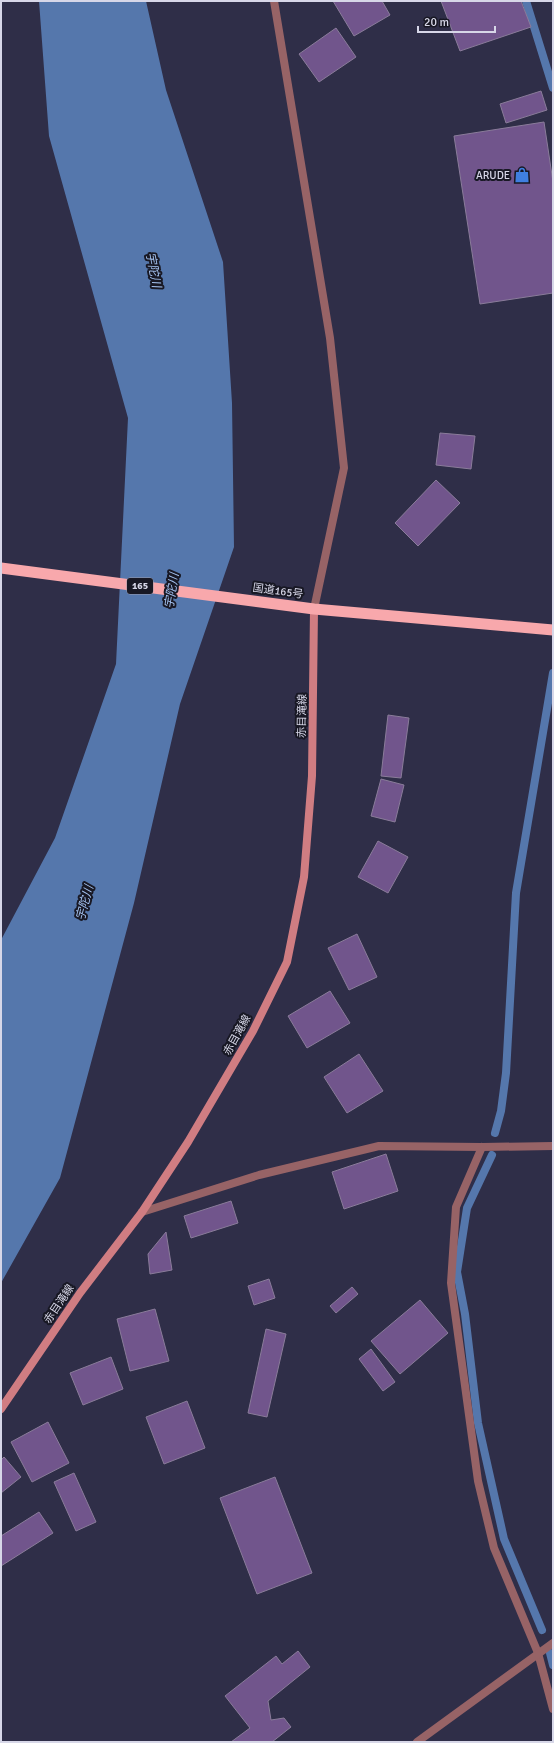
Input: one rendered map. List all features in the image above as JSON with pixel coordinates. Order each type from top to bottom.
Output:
[{"type":"highway","name":"国道165号","points":[[1,568],[314,609],[548,629]]},
{"type":"main road","name":"赤目滝線","points":[[1,1409],[80,1293],[142,1212],[188,1142],[253,1032],[288,962],[304,877],[312,776],[314,609]]},
{"type":"street","points":[[274,1],[330,338],[344,468],[314,609]]},
{"type":"street","points":[[142,1212],[259,1175],[379,1146],[482,1148],[553,1146]]},
{"type":"street","points":[[482,1148],[456,1207],[451,1283],[478,1481],[494,1548],[538,1653],[553,1709]]},
{"type":"street","points":[[417,1742],[553,1643]]},
{"type":"water","name":"宇陀川","points":[[39,1],[146,1],[166,90],[223,262],[232,403],[234,547],[180,704],[134,903],[60,1178],[1,1283],[1,940],[55,838],[116,664],[128,418],[49,136]]},
{"type":"building","points":[[333,1],[382,1],[390,15],[354,36]]},
{"type":"building","points":[[441,1],[521,1],[531,27],[460,51]]},
{"type":"building","points":[[336,28],[356,57],[319,82],[299,54]]},
{"type":"building","points":[[541,91],[547,110],[506,123],[500,104]]},
{"type":"building","points":[[544,122],[553,182],[553,293],[480,304],[454,136]]},
{"type":"building","points":[[440,433],[475,436],[471,469],[436,465]]},
{"type":"building","points":[[436,480],[460,503],[418,546],[395,523]]},
{"type":"building","points":[[388,715],[409,718],[401,778],[381,776]]},
{"type":"building","points":[[381,779],[404,785],[395,822],[371,816]]},
{"type":"building","points":[[378,841],[408,857],[388,893],[358,877]]},
{"type":"building","points":[[357,934],[377,977],[349,990],[328,948]]},
{"type":"building","points":[[330,991],[350,1023],[307,1048],[288,1016]]},
{"type":"building","points":[[359,1054],[383,1091],[347,1113],[324,1077]]},
{"type":"building","points":[[386,1154],[398,1191],[344,1209],[332,1172]]},
{"type":"building","points":[[231,1201],[238,1223],[191,1238],[184,1216]]},
{"type":"building","points":[[166,1232],[172,1270],[150,1274],[148,1254]]},
{"type":"building","points":[[269,1279],[275,1298],[254,1305],[248,1286]]},
{"type":"building","points":[[352,1287],[358,1294],[336,1313],[330,1306]]},
{"type":"building","points":[[420,1300],[448,1333],[400,1374],[371,1341]]},
{"type":"building","points":[[155,1309],[169,1361],[130,1371],[117,1319]]},
{"type":"building","points":[[266,1329],[286,1334],[267,1417],[248,1413]]},
{"type":"building","points":[[371,1349],[395,1382],[383,1391],[359,1359]]},
{"type":"building","points":[[111,1357],[123,1389],[83,1405],[70,1373]]},
{"type":"building","points":[[187,1401],[205,1448],[164,1464],[146,1417]]},
{"type":"building","points":[[48,1422],[69,1463],[32,1482],[11,1442]]},
{"type":"building","points":[[4,1457],[21,1477],[1,1493],[1,1460]]},
{"type":"building","points":[[74,1473],[96,1522],[76,1531],[54,1482]]},
{"type":"building","points":[[275,1477],[312,1573],[257,1594],[220,1498]]},
{"type":"building","points":[[39,1512],[53,1533],[1,1566],[1,1536]]},
{"type":"building","points":[[298,1651],[310,1667],[268,1701],[271,1720],[284,1718],[291,1727],[272,1742],[231,1742],[250,1728],[225,1696],[276,1656],[282,1664]]},
{"type":"waterway","points":[[526,1],[553,88]]},
{"type":"waterway","points":[[495,1133],[501,1111],[506,1073],[516,893],[553,673]]},
{"type":"waterway","points":[[492,1155],[467,1208],[457,1272],[465,1314],[478,1423],[504,1539],[542,1630]]},
{"type":"waterway","points":[[550,1653],[553,1665]]},
{"type":"place","name":"ARUDE","points":[[522,175]]}]
